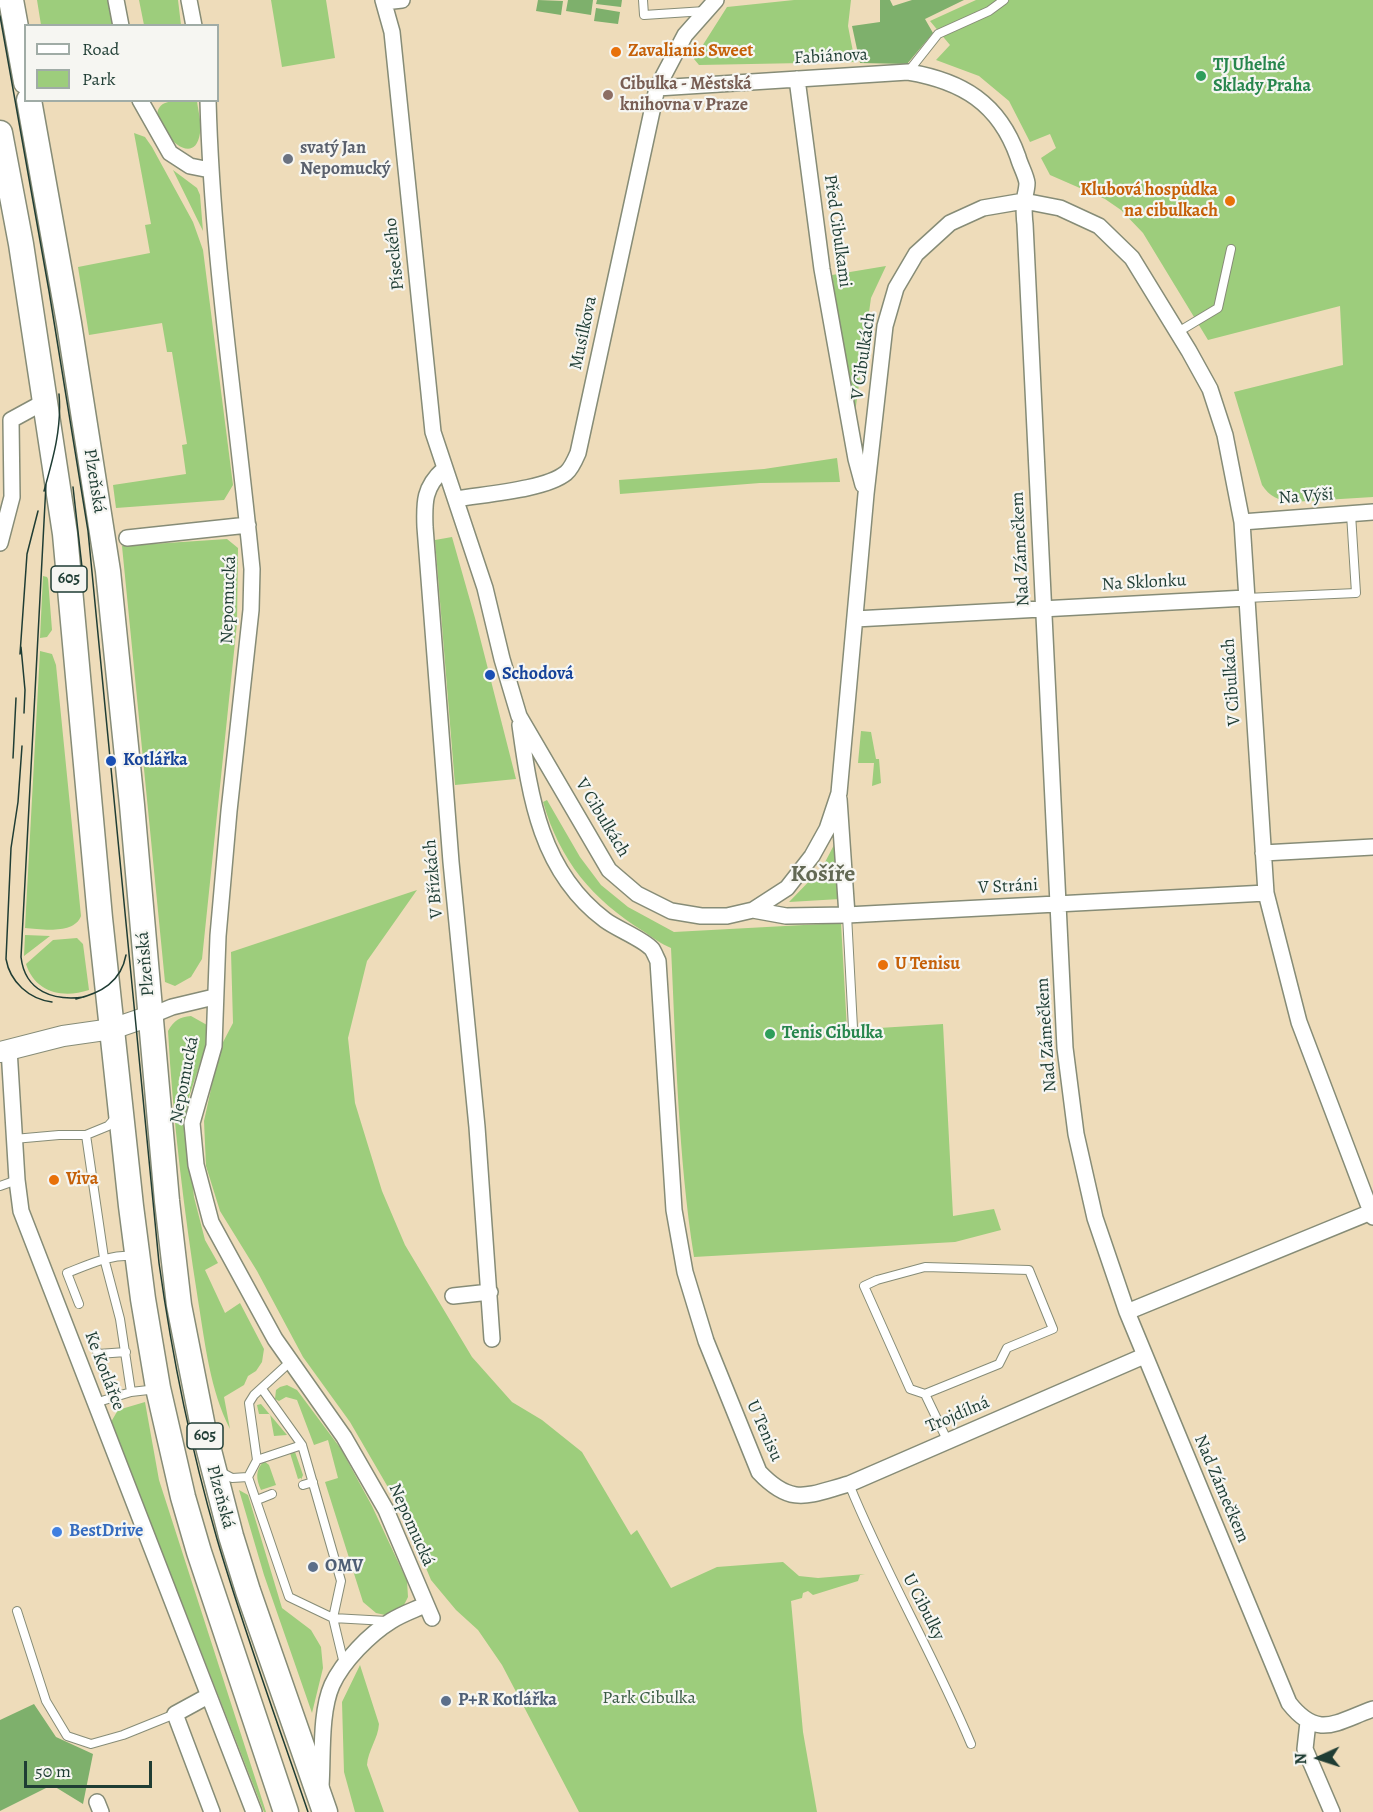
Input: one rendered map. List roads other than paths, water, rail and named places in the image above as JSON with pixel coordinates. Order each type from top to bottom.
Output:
[{"type":"main road","points":[[11,0],[24,71]]},
{"type":"main road","name":"Plzeňská","points":[[29,102],[69,323],[108,571],[167,1201],[179,1305],[212,1467],[248,1591],[323,1806]]},
{"type":"main road","name":"Plzeňská","points":[[0,133],[21,244],[65,534],[112,1029],[137,1256],[158,1388],[183,1497],[199,1552],[286,1812]]},
{"type":"street","points":[[116,0],[121,24]]},
{"type":"street","points":[[189,0],[194,24]]},
{"type":"street","points":[[383,1],[402,0]]},
{"type":"street","name":"Píseckého","points":[[383,1],[392,32],[433,432],[444,470],[456,498]]},
{"type":"street","points":[[657,88],[685,34],[711,5]]},
{"type":"street","name":"Fabiánova","points":[[657,88],[908,72],[933,76],[977,98],[998,117],[1014,146],[1027,183],[1024,201]]},
{"type":"street","name":"Před Cibulkami","points":[[797,79],[822,269],[856,459],[866,494]]},
{"type":"street","name":"Musílkova","points":[[456,498],[541,485],[566,473],[578,453],[657,88]]},
{"type":"street","points":[[141,102],[170,153],[190,165],[210,170]]},
{"type":"street","name":"Nepomucká","points":[[208,102],[210,170],[252,569],[251,610],[229,811],[214,997],[214,1046],[192,1123],[196,1165],[211,1222],[290,1362],[344,1437],[386,1510],[428,1611],[391,1621]]},
{"type":"street","name":"V Cibulkách","points":[[456,498],[485,588],[519,716],[609,870],[637,894],[671,911],[701,916],[728,916],[753,910],[787,888],[812,856],[827,829],[839,793],[866,494],[885,326],[896,288],[916,254],[950,223],[983,208],[1024,201],[1060,208],[1099,226],[1132,258],[1178,332],[1210,389],[1225,435],[1242,522],[1266,894],[1299,1022],[1372,1214]]},
{"type":"street","name":"Nad Zámečkem","points":[[1024,201],[1065,1048],[1076,1134],[1095,1218],[1144,1356],[1289,1703],[1308,1722]]},
{"type":"street","points":[[0,543],[12,497],[11,420],[44,402]]},
{"type":"street","name":"V Břízkách","points":[[444,470],[432,480],[425,507],[425,526],[451,862],[477,1127],[492,1339]]},
{"type":"street","name":"Na Výši","points":[[1242,522],[1373,512]]},
{"type":"street","name":"Nepomucká","points":[[127,538],[248,525]]},
{"type":"street","name":"Na Sklonku","points":[[855,619],[1246,598]]},
{"type":"street","name":"U Tenisu","points":[[519,716],[529,786],[550,855],[575,892],[605,920],[651,948],[658,961],[674,1210],[685,1272],[706,1341],[759,1472],[770,1484],[784,1493]]},
{"type":"street","points":[[839,793],[847,915]]},
{"type":"street","points":[[1263,853],[1373,847]]},
{"type":"street","name":"V Stráni","points":[[753,910],[786,916],[847,915],[1266,894]]},
{"type":"street","points":[[4,1050],[63,1036],[112,1029],[172,1007],[214,997]]},
{"type":"street","name":"Ke Kotlářce","points":[[4,1050],[21,1211],[254,1812]]},
{"type":"street","points":[[1127,1312],[1372,1214]]},
{"type":"street","points":[[453,1296],[489,1292]]},
{"type":"street","name":"Trojdílná","points":[[784,1493],[808,1496],[849,1484],[950,1444],[1144,1356]]},
{"type":"street","points":[[323,1806],[325,1715],[331,1686],[344,1664],[391,1621]]},
{"type":"street","points":[[208,1696],[175,1714],[212,1812]]},
{"type":"street","points":[[1332,1812],[1305,1749],[1308,1722],[1318,1726],[1328,1725],[1373,1709]]},
{"type":"lane","points":[[643,0],[644,15],[711,5]]},
{"type":"lane","points":[[908,72],[938,33],[989,11],[1004,0]]},
{"type":"lane","points":[[1178,332],[1218,308],[1232,249]]},
{"type":"lane","name":"Na Sklonku","points":[[1246,598],[1356,593],[1351,514]]},
{"type":"lane","points":[[847,915],[853,1028]]},
{"type":"lane","points":[[14,1139],[86,1135],[108,1126],[121,1111]]},
{"type":"lane","points":[[86,1135],[104,1258],[120,1319],[131,1392]]},
{"type":"lane","points":[[0,1186],[17,1180]]},
{"type":"lane","points":[[79,1304],[67,1273],[104,1258],[137,1256]]},
{"type":"lane","points":[[925,1394],[999,1364],[1007,1348],[1053,1329],[1029,1270],[925,1267],[877,1280],[864,1286],[910,1389],[925,1394],[950,1444]]},
{"type":"lane","points":[[94,1344],[98,1354],[126,1352]]},
{"type":"lane","points":[[290,1362],[254,1395],[249,1403],[257,1460],[248,1477],[289,1596],[333,1618],[391,1621]]},
{"type":"lane","points":[[95,1403],[131,1392],[158,1388]]},
{"type":"lane","points":[[262,1389],[302,1445],[341,1581],[333,1618],[344,1664]]},
{"type":"lane","points":[[257,1460],[302,1445]]},
{"type":"lane","points":[[212,1467],[232,1478],[248,1477]]},
{"type":"lane","points":[[303,1485],[312,1482]]},
{"type":"lane","name":"U Cibulky","points":[[849,1484],[884,1564],[951,1696],[971,1744]]},
{"type":"lane","points":[[257,1500],[272,1494]]},
{"type":"lane","points":[[17,1611],[46,1701],[66,1736],[91,1744],[123,1735],[175,1714]]},
{"type":"tram line","points":[[0,16],[49,291],[88,531],[159,1263],[170,1333],[183,1402],[217,1539],[249,1642],[308,1812]]},
{"type":"tram line","points":[[44,491],[58,431],[59,394]]},
{"type":"tram line","points":[[46,484],[21,957],[28,979],[43,992],[62,997],[84,997]]},
{"type":"tram line","points":[[73,487],[84,585]]},
{"type":"tram line","points":[[20,654],[27,554],[38,511]]},
{"type":"tram line","points":[[21,647],[25,690],[24,713]]},
{"type":"tram line","points":[[13,758],[16,698]]},
{"type":"tram line","points":[[22,746],[18,802],[11,848],[6,959],[12,975],[22,988],[36,997],[52,1002]]},
{"type":"tram line","points":[[76,999],[101,990],[115,979],[126,955]]},
{"type":"place","name":"Zavalianis Sweet","points":[[616,52]]},
{"type":"place","name":"TJ Uhelné Sklady Praha","points":[[1201,76]]},
{"type":"place","name":"Cibulka - Městská knihovna v Praze","points":[[608,95]]},
{"type":"place","name":"svatý Jan Nepomucký","points":[[288,159]]},
{"type":"place","name":"Klubová hospůdka na cibulkach","points":[[1230,201]]},
{"type":"place","name":"Schodová","points":[[490,675]]},
{"type":"place","name":"Kotlářka","points":[[111,761]]},
{"type":"place","name":"U Tenisu","points":[[883,965]]},
{"type":"place","name":"Tenis Cibulka","points":[[770,1034]]},
{"type":"place","name":"Viva","points":[[54,1180]]},
{"type":"place","name":"BestDrive","points":[[57,1532]]},
{"type":"place","name":"OMV","points":[[313,1567]]},
{"type":"place","name":"P+R Kotlářka","points":[[446,1701]]},
{"type":"district","name":"Košíře","points":[[823,875]]},
{"type":"park label","name":"Park Cibulka","points":[[649,1699]]}]
